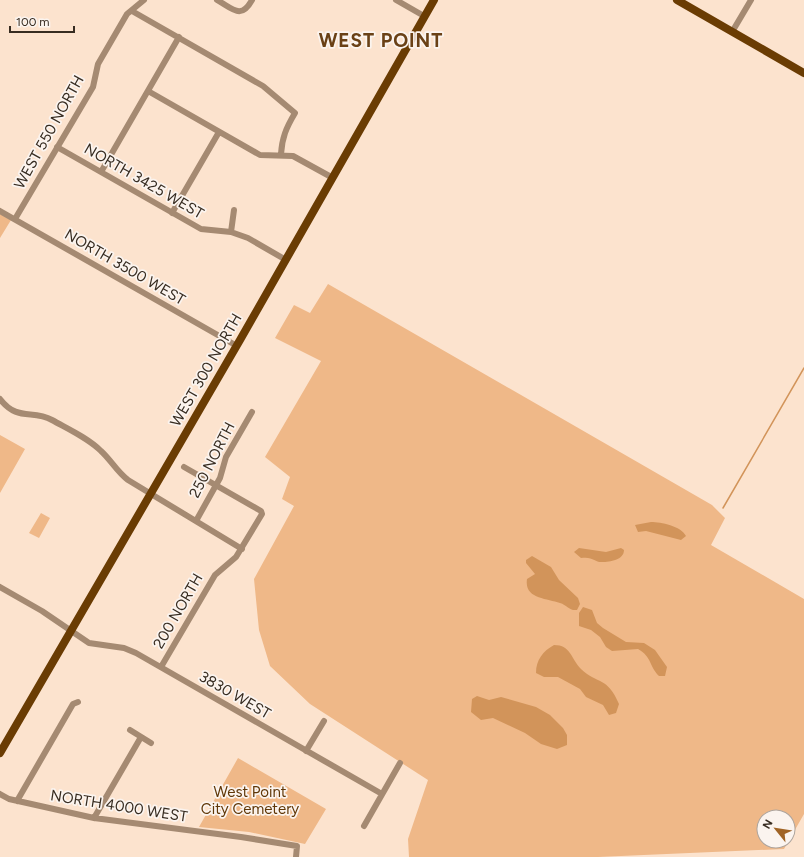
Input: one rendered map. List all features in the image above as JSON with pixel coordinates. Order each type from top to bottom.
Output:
[{"type":"main road","name":"WEST 300 NORTH","points":[[0,753],[150,493],[237,346],[434,0]]},
{"type":"main road","points":[[677,0],[804,73]]},
{"type":"street","name":"WEST 550 NORTH","points":[[15,219],[93,87],[98,64],[127,14],[144,0]]},
{"type":"street","points":[[217,0],[238,12],[247,10],[252,0]]},
{"type":"street","points":[[396,0],[424,16]]},
{"type":"street","points":[[732,32],[751,0]]},
{"type":"street","points":[[132,11],[263,86],[295,113],[281,140],[281,154]]},
{"type":"street","points":[[101,172],[179,37]]},
{"type":"street","points":[[148,91],[260,155],[281,154],[293,156],[333,178]]},
{"type":"street","points":[[172,213],[219,132]]},
{"type":"street","name":"NORTH 3425 WEST","points":[[58,146],[201,229],[231,232],[248,238],[286,260]]},
{"type":"street","points":[[231,232],[234,210]]},
{"type":"street","name":"NORTH 3500 WEST","points":[[0,211],[237,346]]},
{"type":"street","points":[[0,399],[11,410],[18,414],[39,416],[50,420],[96,446],[123,476],[242,549]]},
{"type":"street","name":"250 NORTH","points":[[196,521],[220,478],[226,457],[252,412]]},
{"type":"street","points":[[184,467],[216,485]]},
{"type":"street","name":"200 NORTH","points":[[161,667],[215,575],[236,557],[242,549],[262,512],[216,485]]},
{"type":"street","name":"3830 WEST","points":[[0,587],[42,611],[70,631],[94,644],[129,650],[161,667],[382,794]]},
{"type":"street","points":[[17,801],[73,704],[78,702]]},
{"type":"street","points":[[306,751],[324,722]]},
{"type":"street","points":[[130,730],[151,743]]},
{"type":"street","points":[[94,818],[141,737]]},
{"type":"street","points":[[364,826],[400,763]]},
{"type":"street","name":"NORTH 4000 WEST","points":[[0,794],[17,801],[94,818],[241,837],[297,846],[296,857]]},
{"type":"green space","points":[[0,214],[11,220],[0,238]]},
{"type":"green space","points":[[328,284],[712,505],[725,518],[711,545],[804,599],[804,814],[796,828],[796,809],[756,809],[756,849],[784,849],[598,857],[409,857],[408,839],[428,780],[310,704],[270,666],[259,630],[254,579],[294,506],[282,499],[290,477],[265,457],[321,361],[275,338],[294,305],[310,313]]},
{"type":"green space","points":[[0,435],[25,449],[0,493]]},
{"type":"green space","points":[[41,513],[50,518],[39,538],[29,533]]},
{"type":"green space","name":"West Point City Cemetery","points":[[238,758],[326,809],[305,844],[249,832],[199,827]]},
{"type":"shaded area","points":[[651,522],[675,527],[686,536],[681,540],[646,531],[638,532],[635,525]]},
{"type":"shaded area","points":[[579,548],[606,552],[621,548],[624,550],[622,556],[619,558],[612,561],[600,562],[588,558],[581,558],[574,552]]},
{"type":"shaded area","points":[[532,556],[551,567],[559,580],[578,598],[580,604],[577,610],[572,610],[560,603],[538,597],[529,590],[527,586],[527,579],[535,574],[526,563],[526,560]]},
{"type":"shaded area","points":[[583,607],[592,610],[597,623],[603,628],[626,642],[644,643],[655,650],[667,667],[665,676],[659,676],[653,669],[646,655],[638,649],[612,651],[606,647],[600,637],[591,630],[579,626],[579,613]]},
{"type":"shaded area","points":[[554,645],[564,647],[581,669],[602,682],[610,689],[615,695],[619,704],[616,713],[609,715],[603,705],[586,697],[580,689],[558,677],[544,677],[536,673],[537,664],[541,656]]},
{"type":"shaded area","points":[[477,696],[489,700],[501,697],[536,707],[550,715],[563,728],[567,735],[567,745],[557,749],[541,744],[525,733],[493,718],[481,720],[471,712],[472,699]]},
{"type":"waterway","points":[[723,508],[804,368]]},
{"type":"district","name":"WEST POINT","points":[[381,40]]}]
